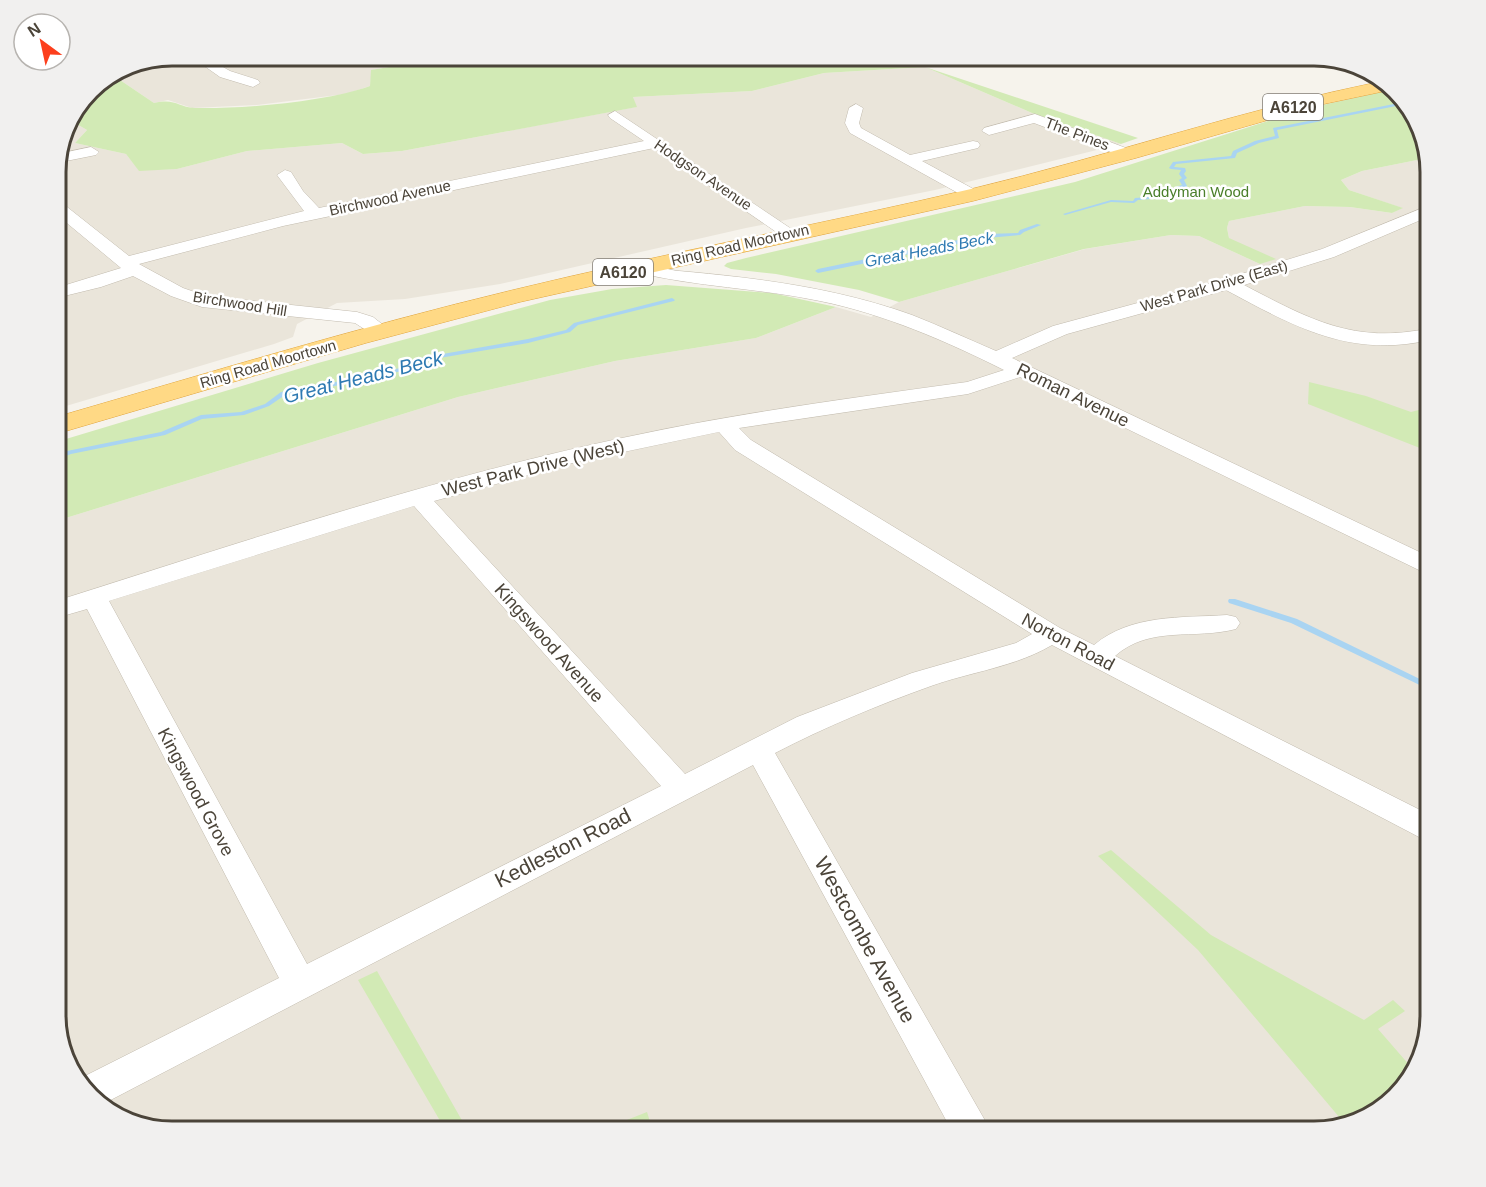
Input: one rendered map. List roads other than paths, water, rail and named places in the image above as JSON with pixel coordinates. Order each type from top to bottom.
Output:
[{"type":"highway","name":"Ring Road Moortown","points":[[66,423],[337,344],[516,296],[973,195],[1129,154],[1321,99],[1378,88]]},
{"type":"street","points":[[210,66],[253,82]]},
{"type":"street","points":[[856,108],[852,123],[855,130],[973,195]]},
{"type":"street","name":"Hodgson Avenue","points":[[615,115],[791,234]]},
{"type":"street","name":"The Pines","points":[[989,131],[1035,118],[1129,154]]},
{"type":"street","name":"Birchwood Avenue","points":[[66,290],[95,283],[130,266],[241,231],[656,143]]},
{"type":"street","points":[[907,160],[973,145]]},
{"type":"street","points":[[67,157],[91,152]]},
{"type":"street","points":[[285,175],[297,194],[315,214]]},
{"type":"street","name":"Birchwood Hill","points":[[66,214],[130,266],[159,284],[202,301],[308,315],[322,313],[357,318],[382,332]]},
{"type":"street","name":"West Park Drive (East)","points":[[996,358],[1060,330],[1228,284],[1328,253],[1420,215]]},
{"type":"street","points":[[684,258],[699,277]]},
{"type":"street","name":"Roman Avenue","points":[[641,268],[674,276],[699,277],[824,296],[904,319],[996,358],[1420,561]]},
{"type":"street","points":[[1228,284],[1305,324],[1333,334],[1393,341],[1420,336]]},
{"type":"street","name":"Birchwood Hill","points":[[308,315],[337,344]]},
{"type":"street","name":"West Park Drive (West)","points":[[66,607],[258,544],[418,497],[574,456],[805,409],[968,388],[1021,370]]},
{"type":"street","name":"Norton Road","points":[[726,424],[731,434],[743,445],[1051,634],[1420,823]]},
{"type":"street","name":"Kingswood Avenue","points":[[418,497],[680,788]]},
{"type":"street","name":"Kingswood Grove","points":[[94,597],[300,985]]},
{"type":"street","points":[[1096,657],[1114,642],[1143,629],[1227,623]]},
{"type":"street","name":"Kedleston Road","points":[[96,1089],[758,748],[866,700],[922,679],[1025,649],[1051,634]]},
{"type":"street","name":"Westcombe Avenue","points":[[758,748],[966,1121]]},
{"type":"waterway","name":"Great Heads Beck","points":[[1065,214],[1111,201],[1134,202],[1137,199],[1149,198],[1185,186],[1181,180],[1185,178],[1181,174],[1183,169],[1171,168],[1175,163],[1233,157],[1235,152],[1257,142],[1277,137],[1275,129],[1396,105]]},
{"type":"waterway","name":"Great Heads Beck","points":[[818,271],[987,236],[1020,234],[1022,231],[1039,225]]},
{"type":"waterway","name":"Great Heads Beck","points":[[66,453],[163,434],[201,417],[242,414],[267,405],[283,393],[303,391],[402,369],[414,361],[528,341],[568,331],[576,324],[672,300]]},
{"type":"waterway","points":[[1232,601],[1294,621],[1420,682]]},
{"type":"park label","name":"Addyman Wood","points":[[1196,192]]}]
